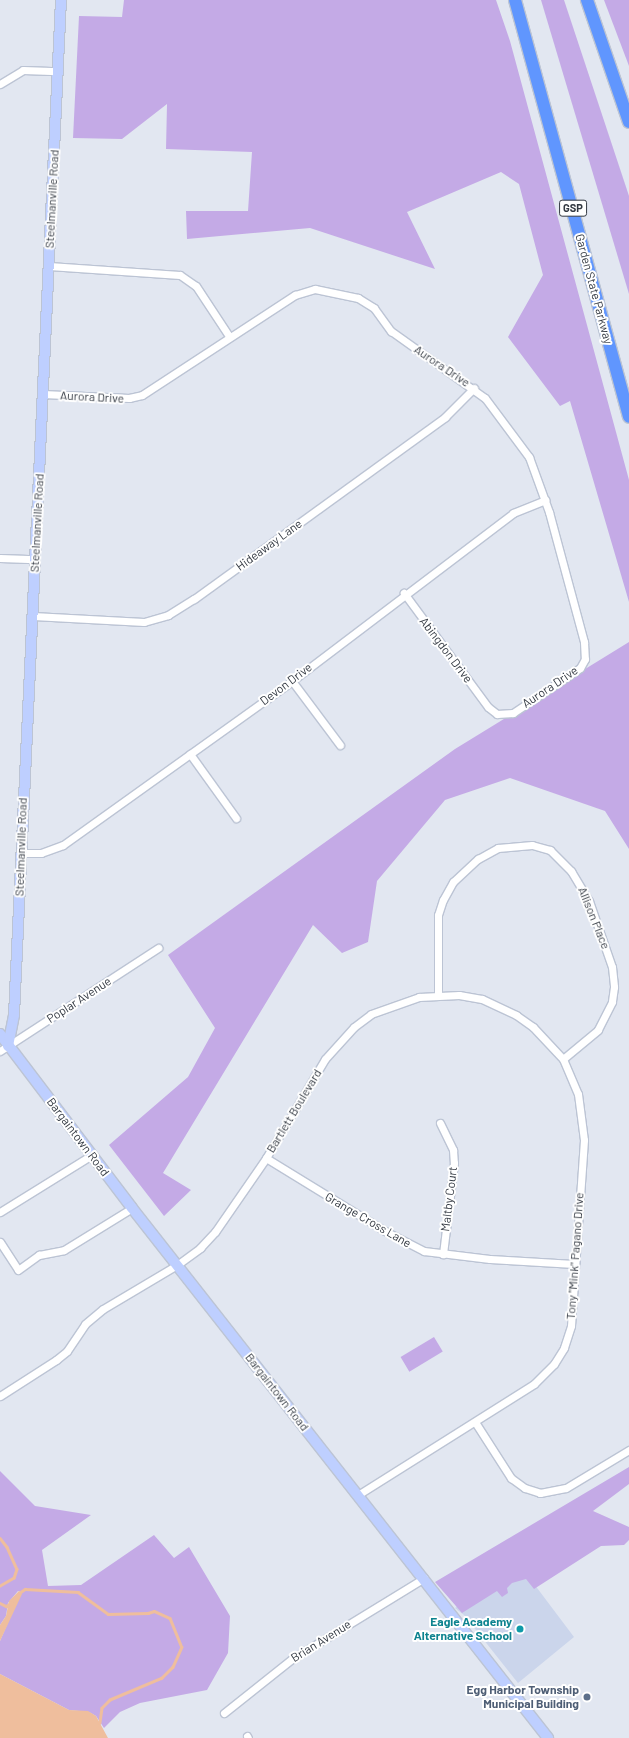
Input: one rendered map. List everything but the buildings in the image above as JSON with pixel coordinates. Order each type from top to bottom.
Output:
[{"type":"highway","name":"Garden State Parkway","points":[[515,0],[629,417]]},
{"type":"highway","points":[[587,0],[629,122]]},
{"type":"main road","name":"Steelmanville Road","points":[[4,1048],[14,1015],[61,0]]},
{"type":"main road","name":"Bargaintown Road","points":[[0,1034],[4,1048],[92,1155],[548,1738]]},
{"type":"street","points":[[0,84],[23,70],[58,71]]},
{"type":"street","points":[[49,266],[180,275],[196,286],[229,336]]},
{"type":"street","name":"Aurora Drive","points":[[43,394],[129,398],[142,395],[229,336],[295,295],[315,289],[358,298],[374,308],[391,331],[474,388],[485,398],[529,457],[545,500],[584,642],[585,659],[576,671],[512,713],[497,714],[488,706]]},
{"type":"street","name":"Hideaway Lane","points":[[33,616],[144,622],[168,615],[194,599],[431,427],[474,388]]},
{"type":"street","name":"Devon Drive","points":[[21,853],[41,853],[63,845],[292,680],[404,593],[513,513],[545,500]]},
{"type":"street","points":[[0,558],[36,559]]},
{"type":"street","name":"Abingdon Drive","points":[[404,593],[488,706]]},
{"type":"street","points":[[292,680],[340,745]]},
{"type":"street","points":[[190,754],[236,818]]},
{"type":"street","name":"Allison Place","points":[[438,994],[438,915],[442,900],[453,882],[478,859],[498,848],[532,845],[550,850],[572,871],[589,901],[612,967],[614,988],[612,1002],[598,1030],[563,1059]]},
{"type":"street","name":"Poplar Avenue","points":[[4,1048],[158,948]]},
{"type":"street","name":"Tony \"Mink\" Pagano Drive","points":[[358,1495],[534,1384],[558,1359],[564,1348],[570,1326],[583,1119],[578,1094],[563,1059],[534,1027],[502,1007],[459,995],[438,994]]},
{"type":"street","name":"Bartlett Boulevard","points":[[0,1396],[56,1360],[67,1351],[85,1324],[103,1309],[177,1265],[200,1248],[230,1214],[326,1059],[354,1027],[371,1014],[392,1005],[438,994]]},
{"type":"street","name":"Maltby Court","points":[[440,1123],[453,1150],[454,1163],[443,1254]]},
{"type":"street","points":[[0,1212],[92,1155]]},
{"type":"street","name":"Grange Cross Lane","points":[[266,1158],[407,1244],[424,1251],[490,1260],[574,1264]]},
{"type":"street","points":[[0,1242],[18,1270],[39,1256],[64,1250],[132,1208]]},
{"type":"street","points":[[475,1422],[511,1478],[522,1487],[540,1493],[566,1488],[629,1450]]},
{"type":"street","name":"Brian Avenue","points":[[224,1713],[292,1659],[424,1578]]},
{"type":"shaded area","points":[[124,0],[496,0],[510,41],[629,480],[629,602],[570,401],[560,406],[508,337],[543,275],[519,184],[501,172],[407,212],[435,269],[310,228],[187,239],[186,211],[248,211],[252,152],[166,149],[167,104],[122,139],[73,138],[79,16],[122,17]]},
{"type":"shaded area","points":[[541,0],[564,0],[629,196],[629,294]]},
{"type":"shaded area","points":[[604,0],[629,0],[629,66]]},
{"type":"shaded area","points":[[629,642],[629,849],[605,811],[510,778],[445,800],[377,881],[368,942],[342,953],[313,925],[163,1173],[191,1190],[164,1216],[109,1145],[188,1077],[215,1028],[168,955],[455,749]]},
{"type":"shaded area","points":[[434,1337],[443,1352],[409,1372],[401,1357]]},
{"type":"shaded area","points":[[629,1467],[629,1484],[593,1511],[629,1527],[629,1540],[624,1545],[601,1546],[534,1589],[526,1579],[512,1583],[507,1588],[508,1593],[502,1597],[497,1591],[462,1613],[435,1582]]},
{"type":"shaded area","points":[[0,1471],[35,1506],[91,1515],[42,1550],[48,1586],[81,1585],[154,1535],[174,1558],[189,1547],[230,1616],[228,1653],[207,1690],[140,1703],[120,1712],[104,1728],[96,1716],[89,1712],[69,1710],[0,1674],[0,1641],[21,1592],[18,1591],[8,1603],[6,1616],[0,1625]]},
{"type":"shaded area","points":[[516,1560],[574,1637],[518,1683],[464,1615],[455,1608]]},
{"type":"shaded area","points":[[19,1591],[22,1594],[0,1641],[0,1625],[6,1616],[9,1601]]},
{"type":"shaded area","points":[[0,1674],[69,1710],[88,1711],[96,1716],[108,1738],[0,1738]]},
{"type":"waterway","points":[[0,1538],[7,1547],[17,1569],[14,1578],[0,1586]]},
{"type":"waterway","points":[[19,1593],[25,1589],[78,1592],[108,1614],[148,1613],[154,1611],[170,1618],[182,1647],[173,1667],[162,1678],[110,1700],[102,1708],[100,1723]]},
{"type":"waterway","points":[[0,1603],[6,1606],[11,1603]]},
{"type":"place","name":"Eagle Academy Alternative School","points":[[520,1629]]},
{"type":"place","name":"Egg Harbor Township Municipal Building","points":[[587,1697]]}]
